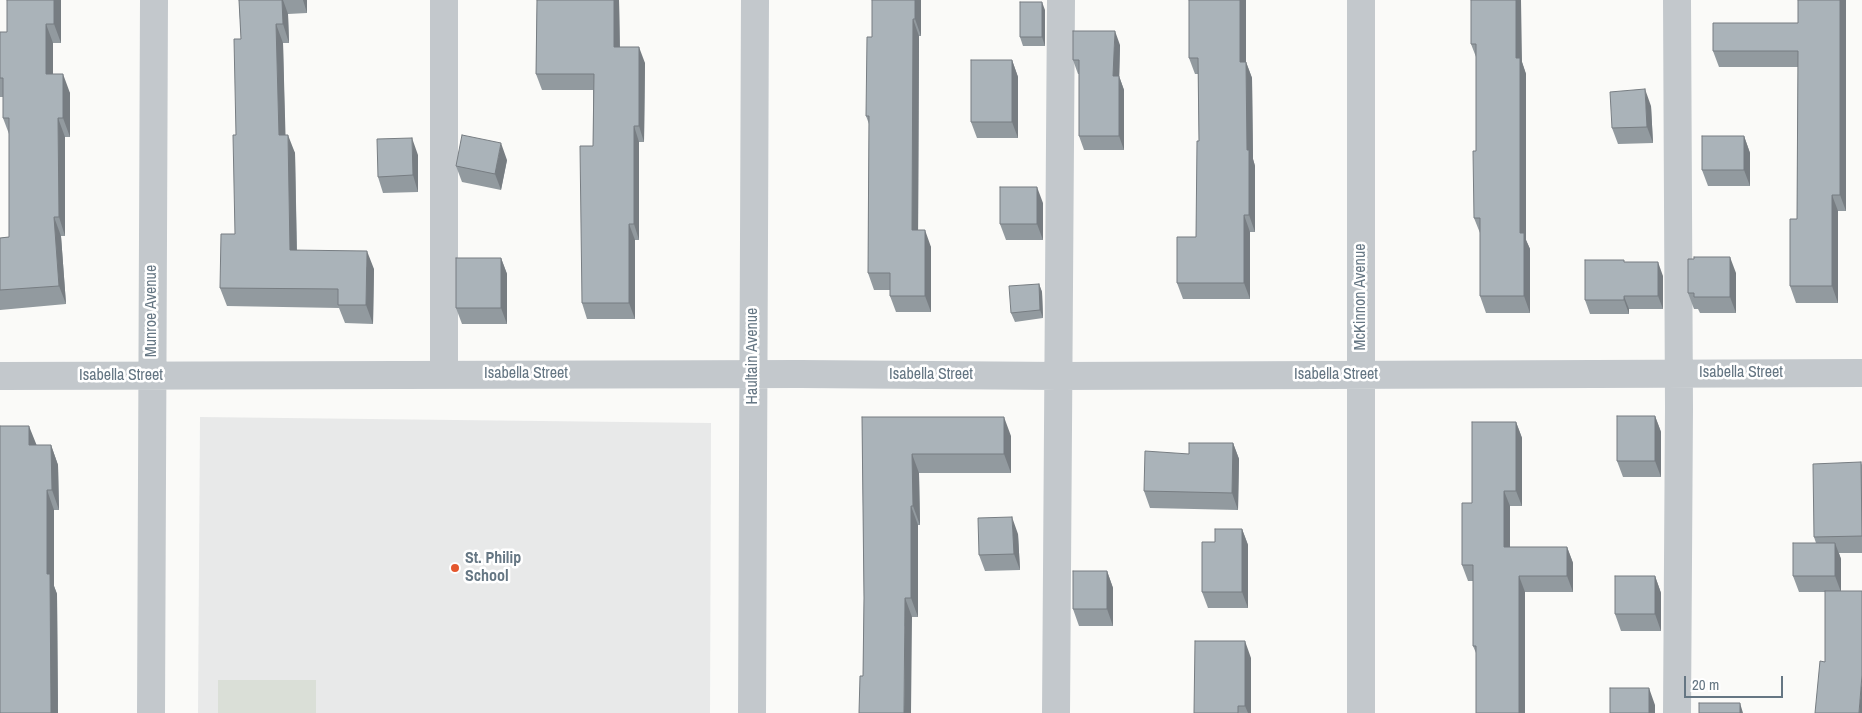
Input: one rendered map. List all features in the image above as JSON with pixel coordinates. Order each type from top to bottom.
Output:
[{"type":"street","name":"Munroe Avenue","points":[[151,713],[154,0]]},
{"type":"street","points":[[444,0],[444,374]]},
{"type":"street","name":"Haultain Avenue","points":[[752,713],[755,0]]},
{"type":"street","points":[[1056,713],[1061,0]]},
{"type":"street","name":"McKinnon Avenue","points":[[1361,0],[1361,713]]},
{"type":"street","points":[[1677,0],[1679,372],[1677,713]]},
{"type":"street","name":"Isabella Street","points":[[0,376],[444,374],[1059,376],[1679,372],[1862,373]]},
{"type":"shaded area","name":"St. Philip School","points":[[200,417],[711,423],[710,713],[198,713]]},
{"type":"shaded area","points":[[218,680],[316,680],[316,713],[218,713]]},
{"type":"building","points":[[7,0],[54,0],[54,24],[46,24],[46,74],[63,74],[63,118],[58,118],[59,217],[54,217],[59,286],[0,290],[0,238],[9,237],[9,118],[3,118],[3,78],[0,78],[0,32],[7,32]]},
{"type":"building","points":[[239,0],[282,0],[283,24],[276,24],[279,135],[288,135],[290,250],[367,251],[366,305],[338,305],[338,289],[220,288],[221,234],[235,234],[233,135],[236,135],[234,39],[241,39]]},
{"type":"building","points":[[537,0],[614,0],[614,47],[639,47],[639,126],[634,126],[634,224],[629,224],[629,303],[582,303],[580,146],[593,146],[594,74],[536,74]]},
{"type":"building","points":[[872,0],[915,0],[915,19],[913,19],[912,230],[925,230],[925,296],[890,296],[890,273],[868,273],[869,116],[866,116],[867,37],[872,37]]},
{"type":"building","points":[[1189,0],[1240,0],[1240,62],[1246,62],[1247,150],[1249,150],[1249,215],[1244,215],[1244,283],[1177,283],[1177,237],[1196,237],[1197,141],[1199,141],[1198,58],[1189,58]]},
{"type":"building","points":[[1471,0],[1516,0],[1516,58],[1520,58],[1520,233],[1524,233],[1524,296],[1480,296],[1480,218],[1474,218],[1473,151],[1476,151],[1476,44],[1471,44]]},
{"type":"building","points":[[1798,0],[1840,0],[1840,195],[1832,195],[1832,286],[1790,286],[1790,219],[1797,219],[1798,51],[1713,51],[1713,23],[1798,23]]},
{"type":"building","points":[[1020,2],[1042,2],[1042,37],[1020,37]]},
{"type":"building","points":[[1073,31],[1115,31],[1113,76],[1119,76],[1119,136],[1079,136],[1079,60],[1073,60]]},
{"type":"building","points":[[971,60],[1012,60],[1012,122],[971,122]]},
{"type":"building","points":[[1645,89],[1647,127],[1612,128],[1610,92]]},
{"type":"building","points":[[462,135],[501,143],[495,174],[456,166]]},
{"type":"building","points":[[1702,136],[1744,136],[1744,170],[1702,170]]},
{"type":"building","points":[[412,138],[413,175],[378,177],[377,139]]},
{"type":"building","points":[[1000,187],[1037,187],[1037,224],[1000,224]]},
{"type":"building","points":[[1694,257],[1730,257],[1730,297],[1694,297],[1694,293],[1688,293],[1688,259],[1694,259]]},
{"type":"building","points":[[456,258],[501,258],[501,308],[456,308]]},
{"type":"building","points":[[1585,260],[1658,262],[1658,296],[1624,296],[1624,300],[1585,300]]},
{"type":"building","points":[[1039,284],[1040,310],[1011,313],[1009,286]]},
{"type":"building","points":[[1617,416],[1655,416],[1655,461],[1617,461]]},
{"type":"building","points":[[862,417],[1004,417],[1004,454],[912,454],[911,598],[905,598],[904,713],[859,713],[860,676],[863,676],[864,598]]},
{"type":"building","points":[[1472,422],[1516,422],[1516,491],[1504,491],[1504,547],[1567,547],[1567,576],[1519,576],[1519,713],[1476,713],[1476,646],[1473,646],[1473,565],[1462,565],[1462,503],[1472,503]]},
{"type":"building","points":[[0,426],[29,426],[29,445],[51,445],[52,490],[47,490],[47,574],[50,574],[51,713],[0,713]]},
{"type":"building","points":[[1189,443],[1233,443],[1232,493],[1144,491],[1145,451],[1189,454]]},
{"type":"building","points":[[1861,462],[1862,536],[1814,537],[1813,464]]},
{"type":"building","points":[[1012,517],[1014,554],[979,555],[978,518]]},
{"type":"building","points":[[1215,529],[1242,529],[1242,592],[1202,592],[1202,542],[1215,542]]},
{"type":"building","points":[[1793,543],[1835,543],[1835,576],[1793,576]]},
{"type":"building","points":[[1073,571],[1107,571],[1107,609],[1073,609]]},
{"type":"building","points":[[1615,576],[1655,576],[1655,614],[1615,614]]},
{"type":"building","points":[[1825,591],[1862,591],[1862,675],[1859,713],[1815,713],[1820,661],[1825,662]]},
{"type":"building","points":[[1195,641],[1245,641],[1245,706],[1238,706],[1238,713],[1194,713]]},
{"type":"building","points":[[1610,688],[1649,688],[1649,713],[1610,713]]},
{"type":"building","points":[[1699,703],[1740,703],[1740,713],[1699,713]]},
{"type":"place","name":"St. Philip School","points":[[455,568]]}]
